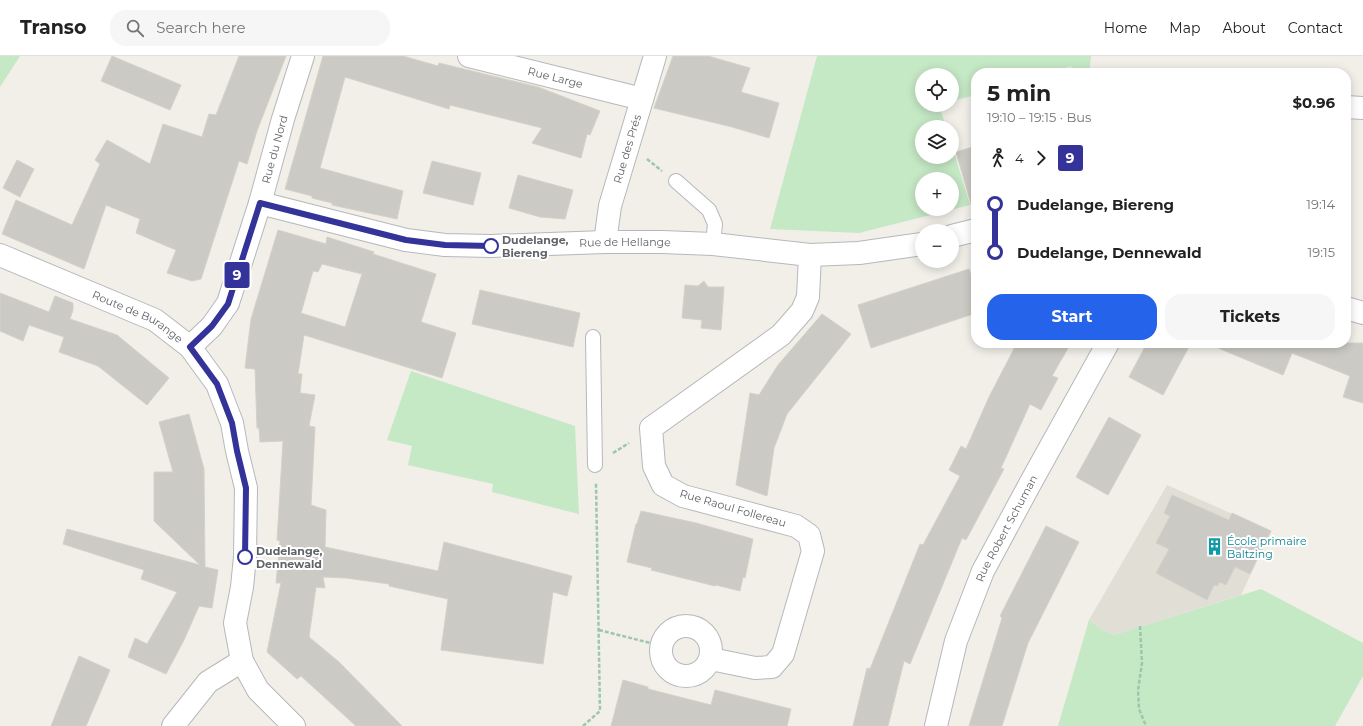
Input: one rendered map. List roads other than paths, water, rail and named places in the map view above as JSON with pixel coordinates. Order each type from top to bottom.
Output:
[{"type":"street","name":"Rue du Nord","points":[[190,347],[212,326],[228,304],[260,203],[283,119],[303,56]]},
{"type":"street","name":"Rue Large","points":[[470,56],[642,99]]},
{"type":"street","name":"Rue des Prés","points":[[605,242],[610,206],[655,56]]},
{"type":"street","points":[[1351,107],[1363,108]]},
{"type":"street","name":"Rue de Hellange","points":[[260,203],[406,240],[445,245],[491,246],[605,242],[662,242],[712,244],[810,255],[859,253],[915,245]]},
{"type":"street","points":[[959,234],[971,231]]},
{"type":"street","name":"Rue Raoul Follereau","points":[[710,659],[755,668],[772,667],[783,654],[813,551],[809,535],[796,526],[683,496],[663,485],[654,466],[651,428],[780,335],[802,311],[808,297],[810,255]]},
{"type":"street","name":"Route de Burange","points":[[0,256],[155,320],[190,347],[217,384],[232,423],[246,488],[245,557],[242,587],[235,623],[242,661],[258,690],[294,726]]},
{"type":"street","points":[[1351,309],[1363,313]]},
{"type":"street","name":"Rue Robert Schuman","points":[[936,726],[956,641],[983,571],[1030,482],[1105,348]]},
{"type":"street","points":[[685,626],[693,627],[706,636],[711,647],[710,659],[706,666],[693,676],[680,675],[669,669],[664,662],[662,646],[665,638],[670,632],[685,626]]},
{"type":"street","points":[[173,726],[208,682],[242,661]]},
{"type":"lane","points":[[676,181],[709,210],[715,224],[712,244]]},
{"type":"lane","points":[[593,337],[596,465]]},
{"type":"place","name":"Dudelange, Biereng","points":[[491,246]]},
{"type":"place","name":"École primaire Baltzing","points":[[1214,547]]},
{"type":"place","name":"Dudelange, Dennewald","points":[[245,557]]}]
